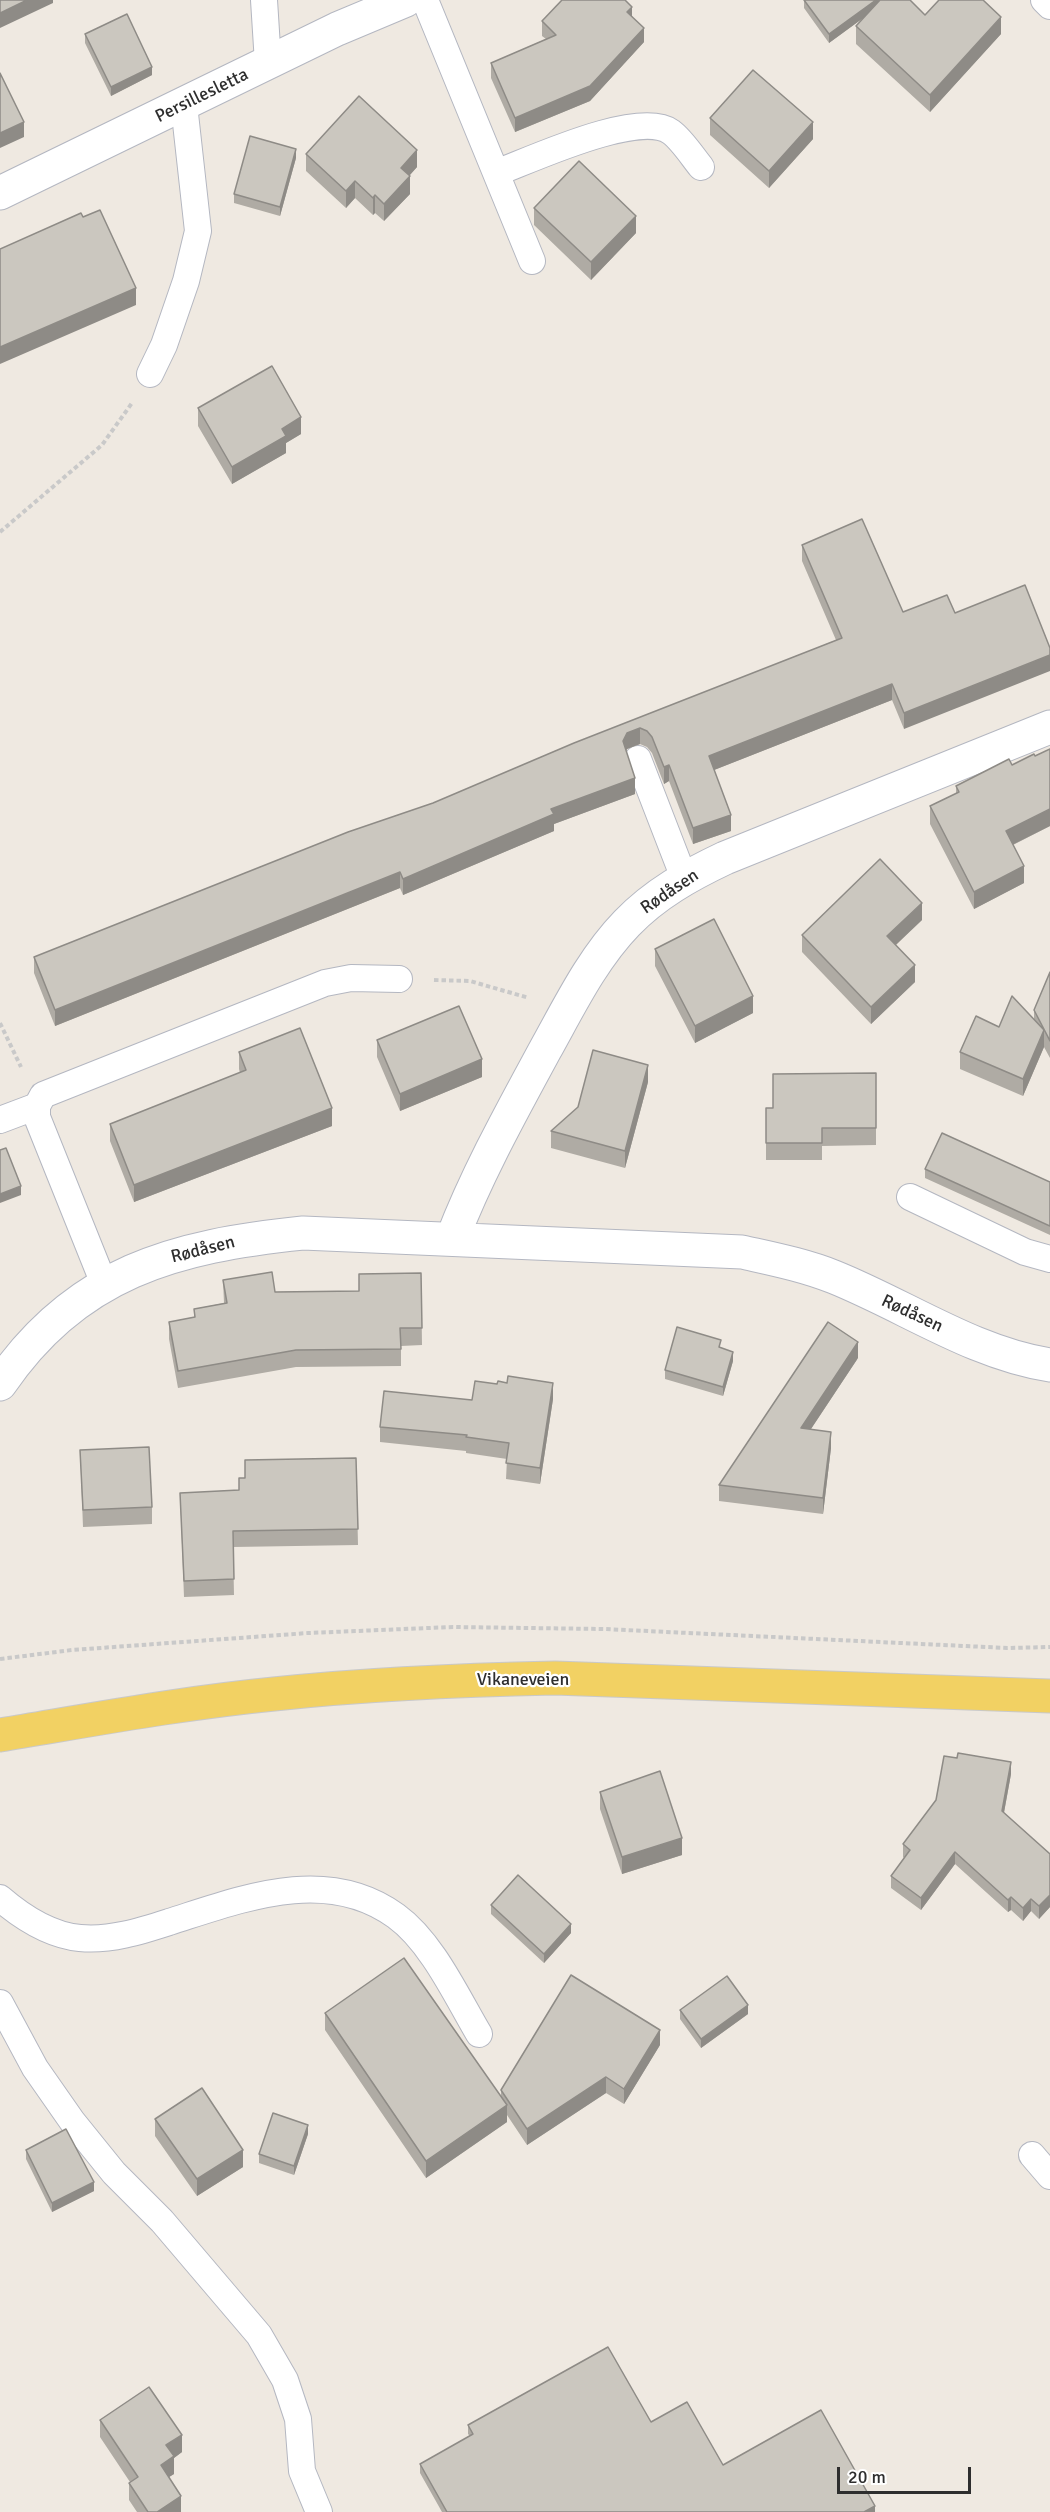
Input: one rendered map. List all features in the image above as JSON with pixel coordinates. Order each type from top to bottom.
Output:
[{"type":"main road","name":"Vikaneveien","points":[[0,1735],[273,1694],[371,1685],[473,1680],[567,1679],[1050,1696]]},
{"type":"street","name":"Persillesletta","points":[[0,193],[337,29],[406,0]]},
{"type":"street","name":"Rødåsen","points":[[452,1239],[526,1084],[566,1011],[606,948],[626,924],[660,893],[684,878],[725,858],[1050,727]]},
{"type":"street","name":"Rødåsen","points":[[0,1384],[16,1360],[40,1333],[70,1306],[104,1284],[139,1268],[183,1254],[248,1239],[303,1233],[741,1252],[780,1260],[834,1277],[978,1344],[1024,1361],[1050,1365]]},
{"type":"lane","points":[[264,0],[268,63]]},
{"type":"lane","points":[[425,0],[532,261]]},
{"type":"lane","points":[[1044,0],[1050,6]]},
{"type":"lane","points":[[150,374],[164,345],[186,281],[198,231],[184,105]]},
{"type":"lane","points":[[496,173],[609,130],[644,125],[670,131],[701,167]]},
{"type":"lane","points":[[638,759],[684,878]]},
{"type":"lane","points":[[0,1120],[40,1100],[325,983],[351,978],[399,979]]},
{"type":"lane","points":[[40,1100],[37,1117],[104,1284]]},
{"type":"lane","points":[[910,1197],[1025,1252],[1050,1259]]},
{"type":"lane","points":[[0,1898],[33,1922],[59,1932],[80,1938],[106,1938],[140,1932],[249,1897],[281,1890],[314,1889],[343,1893],[373,1903],[396,1916],[422,1941],[479,2034]]},
{"type":"lane","points":[[0,2003],[35,2068],[72,2121],[114,2173],[162,2221],[259,2335],[285,2380],[298,2419],[302,2471],[319,2512]]},
{"type":"lane","points":[[1032,2156],[1050,2176]]},
{"type":"path","points":[[0,532],[102,445],[128,411],[150,374]]},
{"type":"path","points":[[399,979],[470,981],[513,992],[566,1011]]},
{"type":"path","points":[[0,1023],[30,1085],[40,1100]]},
{"type":"path","points":[[1007,1648],[1050,1647]]},
{"type":"building","points":[[0,0],[27,0],[0,13]]},
{"type":"building","points":[[562,0],[625,0],[632,7],[627,12],[644,28],[590,86],[515,118],[491,63],[556,35],[542,21]]},
{"type":"building","points":[[804,0],[876,0],[829,34]]},
{"type":"building","points":[[880,0],[910,0],[925,15],[939,0],[983,0],[1001,17],[930,95],[856,26]]},
{"type":"building","points":[[127,14],[152,67],[111,87],[85,34]]},
{"type":"building","points":[[753,70],[813,122],[769,171],[710,118]]},
{"type":"building","points":[[0,73],[24,122],[0,133]]},
{"type":"building","points":[[359,96],[417,150],[401,168],[410,176],[384,204],[375,195],[373,198],[355,181],[346,191],[306,154]]},
{"type":"building","points":[[250,136],[296,149],[280,207],[234,194]]},
{"type":"building","points":[[579,161],[636,216],[591,262],[534,208]]},
{"type":"building","points":[[100,210],[136,288],[0,347],[0,249],[81,213],[83,217]]},
{"type":"building","points":[[272,366],[301,417],[282,429],[286,436],[232,467],[198,408]]},
{"type":"building","points":[[862,519],[903,612],[947,595],[955,613],[1025,585],[1050,648],[1050,655],[904,713],[892,684],[709,756],[731,815],[693,828],[669,765],[664,767],[652,737],[640,728],[627,733],[623,741],[635,778],[551,809],[554,814],[403,879],[400,872],[55,1010],[34,957],[348,832],[433,803],[574,743],[842,638],[802,545]]},
{"type":"building","points":[[1050,749],[1050,809],[1006,831],[1024,866],[974,892],[930,806],[959,792],[956,786],[1009,759],[1012,765]]},
{"type":"building","points":[[880,859],[922,903],[887,936],[915,965],[871,1007],[802,935]]},
{"type":"building","points":[[714,919],[753,996],[695,1026],[655,949]]},
{"type":"building","points":[[1050,972],[1050,1041],[1034,1010]]},
{"type":"building","points":[[1012,996],[1044,1030],[1023,1079],[960,1052],[976,1016],[999,1027]]},
{"type":"building","points":[[459,1006],[482,1059],[400,1094],[377,1040]]},
{"type":"building","points":[[300,1028],[332,1108],[134,1185],[110,1124],[246,1070],[239,1052]]},
{"type":"building","points":[[593,1050],[648,1065],[625,1151],[551,1131],[578,1107]]},
{"type":"building","points":[[876,1073],[876,1128],[822,1128],[822,1143],[766,1143],[766,1108],[773,1108],[773,1074]]},
{"type":"building","points":[[942,1133],[1050,1182],[1050,1226],[925,1169]]},
{"type":"building","points":[[6,1148],[21,1186],[0,1194],[0,1150]]},
{"type":"building","points":[[272,1272],[275,1292],[359,1291],[359,1274],[421,1273],[422,1328],[400,1328],[401,1349],[296,1350],[178,1371],[169,1322],[195,1317],[194,1309],[227,1303],[223,1280]]},
{"type":"building","points":[[828,1322],[858,1342],[801,1428],[831,1432],[823,1498],[719,1485]]},
{"type":"building","points":[[677,1327],[721,1340],[719,1347],[733,1352],[723,1387],[665,1370]]},
{"type":"building","points":[[508,1376],[553,1383],[540,1468],[506,1463],[509,1443],[466,1437],[467,1435],[380,1427],[384,1391],[472,1400],[475,1381],[507,1383]]},
{"type":"building","points":[[149,1447],[152,1507],[83,1510],[80,1450]]},
{"type":"building","points":[[356,1458],[358,1529],[233,1531],[234,1579],[184,1581],[180,1493],[239,1490],[239,1478],[245,1478],[245,1460]]},
{"type":"building","points":[[958,1753],[1011,1762],[1002,1811],[1050,1854],[1050,1895],[1039,1906],[1031,1899],[1023,1908],[1011,1897],[1008,1900],[955,1852],[921,1898],[891,1876],[910,1850],[903,1844],[936,1800],[944,1756],[957,1758]]},
{"type":"building","points":[[660,1771],[682,1838],[622,1857],[600,1792]]},
{"type":"building","points":[[518,1875],[571,1924],[544,1954],[491,1905]]},
{"type":"building","points":[[404,1958],[507,2105],[426,2161],[325,2013]]},
{"type":"building","points":[[571,1975],[660,2030],[624,2089],[606,2077],[527,2129],[501,2090]]},
{"type":"building","points":[[727,1976],[748,2005],[701,2039],[680,2010]]},
{"type":"building","points":[[202,2088],[243,2150],[197,2179],[155,2119]]},
{"type":"building","points":[[273,2113],[308,2125],[294,2166],[259,2154]]},
{"type":"building","points":[[66,2129],[94,2182],[52,2203],[26,2150]]},
{"type":"building","points":[[608,2347],[651,2422],[687,2402],[723,2465],[821,2410],[875,2506],[864,2512],[447,2512],[420,2464],[473,2434],[468,2425]]},
{"type":"building","points":[[149,2387],[182,2435],[166,2445],[174,2456],[161,2465],[181,2496],[157,2512],[148,2512],[129,2483],[138,2477],[100,2420]]}]
